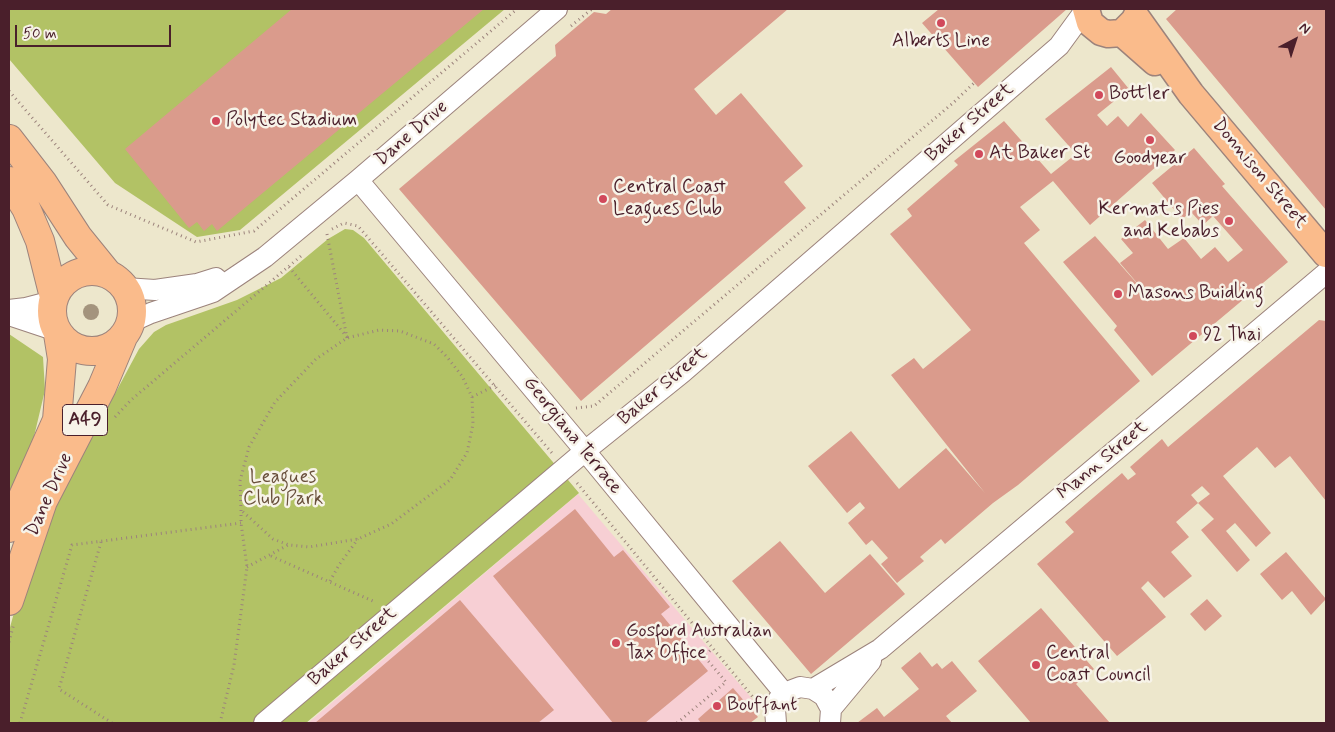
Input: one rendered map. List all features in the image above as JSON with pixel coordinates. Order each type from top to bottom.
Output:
[{"type":"highway","name":"A49","points":[[9,139],[38,175],[78,237],[130,298],[132,310],[127,330]]},
{"type":"highway","name":"A49","points":[[9,181],[26,208],[40,241],[53,299],[51,316],[58,332]]},
{"type":"highway","points":[[53,299],[60,286],[70,277],[82,272],[95,271],[116,281]]},
{"type":"highway","points":[[58,332],[67,343],[78,349],[90,352],[108,348],[127,330]]},
{"type":"highway","name":"Dane Drive","points":[[13,607],[43,501],[102,387],[127,330]]},
{"type":"highway","name":"Dane Drive","points":[[9,528],[57,420],[62,359],[58,332]]},
{"type":"main road","name":"Donnison Street","points":[[1086,9],[1090,23],[1129,18],[1326,254]]},
{"type":"street","name":"Dane Drive","points":[[127,330],[150,313],[214,292],[265,257],[358,180],[557,9]]},
{"type":"street","name":"Baker Street","points":[[264,723],[585,450],[682,372],[1059,46],[1086,9]]},
{"type":"street","name":"Baker Street","points":[[1059,46],[1129,18]]},
{"type":"street","name":"Georgiana Terrace","points":[[358,180],[585,450],[784,693]]},
{"type":"street","name":"Dane Drive","points":[[116,281],[155,290],[197,284],[229,275],[265,257]]},
{"type":"street","name":"Mann Street","points":[[813,689],[880,649],[1326,273]]},
{"type":"street","points":[[9,310],[26,308],[53,299]]},
{"type":"street","points":[[9,316],[58,332]]},
{"type":"street","name":"Mann Street","points":[[831,716],[880,649]]},
{"type":"street","points":[[776,723],[775,709],[784,693],[800,687],[813,689],[824,696],[831,716]]},
{"type":"path","points":[[9,91],[108,205],[196,242],[254,231],[517,9]]},
{"type":"path","points":[[567,29],[592,9]]},
{"type":"path","points":[[569,401],[576,408],[594,406],[953,103],[974,83]]},
{"type":"path","points":[[321,239],[344,223],[358,226],[496,385],[758,705]]},
{"type":"path","points":[[327,234],[347,338]]},
{"type":"path","points":[[113,420],[131,400],[308,250]]},
{"type":"path","points":[[289,267],[347,338]]},
{"type":"path","points":[[220,723],[234,665],[246,567],[240,510],[242,473],[249,446],[263,421],[292,382],[316,359],[347,338],[379,330],[400,331],[418,336],[434,344],[462,376],[472,397],[473,424],[467,453],[450,480],[391,524],[358,538],[309,547],[289,545],[273,539],[240,510]]},
{"type":"path","points":[[472,397],[496,385]]},
{"type":"path","points":[[20,723],[72,545],[241,523]]},
{"type":"path","points":[[330,581],[358,538]]},
{"type":"path","points":[[101,542],[58,689],[112,723]]},
{"type":"path","points":[[246,567],[289,545]]},
{"type":"path","points":[[270,556],[330,581],[393,612]]},
{"type":"path","points":[[9,642],[13,607]]},
{"type":"path","points":[[677,723],[726,682],[704,656],[713,648]]},
{"type":"shaded area","points":[[578,494],[759,707],[740,723],[308,723]]},
{"type":"green space","name":"Polytec Stadium","points":[[9,9],[505,9],[240,230],[197,237],[115,183],[9,59]]},
{"type":"green space","name":"Leagues Club Park","points":[[345,229],[353,230],[364,238],[579,493],[306,723],[9,723],[9,631],[21,587],[54,507],[139,349],[154,332],[166,325],[237,300],[281,278],[328,239]]},
{"type":"green space","points":[[9,334],[43,357],[45,390],[32,445],[9,492]]},
{"type":"building","points":[[292,9],[484,9],[217,231],[212,224],[204,231],[197,222],[189,228],[125,149]]},
{"type":"building","name":"Central Coast Leagues Club","points":[[612,9],[788,9],[694,89],[716,115],[741,93],[803,166],[784,182],[806,208],[581,401],[399,189],[556,56],[555,45],[594,12],[606,14]]},
{"type":"building","points":[[939,9],[1067,9],[978,87],[922,23]]},
{"type":"building","points":[[1177,9],[1326,9],[1326,210],[1166,19]]},
{"type":"building","points":[[1111,67],[1129,89],[1097,115],[1107,126],[1118,116],[1128,127],[1141,113],[1175,150],[1090,225],[1053,181],[1020,207],[1040,230],[1024,243],[1140,381],[1018,485],[993,503],[945,544],[941,539],[920,557],[924,561],[897,583],[881,564],[888,558],[872,540],[866,545],[848,523],[865,508],[860,502],[847,513],[808,466],[851,431],[899,489],[946,448],[985,493],[891,375],[914,358],[923,369],[971,330],[890,234],[912,216],[907,209],[958,165],[954,161],[1004,121],[1051,174],[1076,154],[1045,119]]},
{"type":"building","points":[[1194,148],[1225,184],[1222,186],[1288,262],[1152,376],[1114,330],[1117,326],[1063,262],[1095,236],[1149,297],[1120,263],[1133,253],[1121,239],[1145,220],[1168,249],[1184,238],[1201,259],[1215,247],[1228,262],[1243,250],[1213,216],[1203,225],[1191,212],[1182,219],[1152,183]]},
{"type":"building","points":[[1319,320],[1326,321],[1326,501],[1290,456],[1275,468],[1257,447],[1223,476],[1271,533],[1256,547],[1235,523],[1226,531],[1250,560],[1237,572],[1201,530],[1214,519],[1198,503],[1176,522],[1189,537],[1171,552],[1192,576],[1164,598],[1148,581],[1141,588],[1166,617],[1117,656],[1037,564],[1074,532],[1065,522],[1122,473],[1128,480],[1136,474],[1130,467],[1162,439],[1168,447]],"holes":[[[1202,486],[1210,494],[1198,503],[1191,495]]]},
{"type":"building","name":"Gosford Australian Tax Office","points":[[575,509],[614,557],[623,550],[670,607],[661,614],[708,671],[645,723],[613,723],[493,576]]},
{"type":"building","points":[[780,541],[825,593],[870,554],[905,594],[811,674],[732,581]]},
{"type":"building","points":[[1286,552],[1326,599],[1311,615],[1292,591],[1282,600],[1260,574]]},
{"type":"building","points":[[1207,599],[1222,616],[1205,631],[1190,614]]},
{"type":"building","points":[[460,600],[554,710],[538,723],[315,723]]},
{"type":"building","name":"Central Coast Council","points":[[1041,608],[1094,669],[1076,684],[1110,723],[1031,723],[978,661]]},
{"type":"building","points":[[920,652],[932,667],[937,663],[942,669],[952,661],[977,691],[946,716],[952,723],[857,723],[877,708],[884,717],[919,689],[901,668]]},
{"type":"building","points":[[733,688],[758,717],[750,723],[701,723],[698,719]]},
{"type":"place","name":"Alberts Line","points":[[941,23]]},
{"type":"place","name":"Bottler","points":[[1099,95]]},
{"type":"place","name":"Polytec Stadium","points":[[216,121]]},
{"type":"place","name":"Goodyear","points":[[1150,140]]},
{"type":"place","name":"At Baker St","points":[[979,154]]},
{"type":"place","name":"Central Coast Leagues Club","points":[[603,199]]},
{"type":"place","name":"Kermat's Pies and Kebabs","points":[[1229,221]]},
{"type":"place","name":"Masons Buidling","points":[[1118,294]]},
{"type":"place","name":"92 Thai","points":[[1193,336]]},
{"type":"place","name":"Gosford Australian Tax Office","points":[[616,643]]},
{"type":"place","name":"Central Coast Council","points":[[1036,665]]},
{"type":"place","name":"Bouffant","points":[[717,706]]}]
